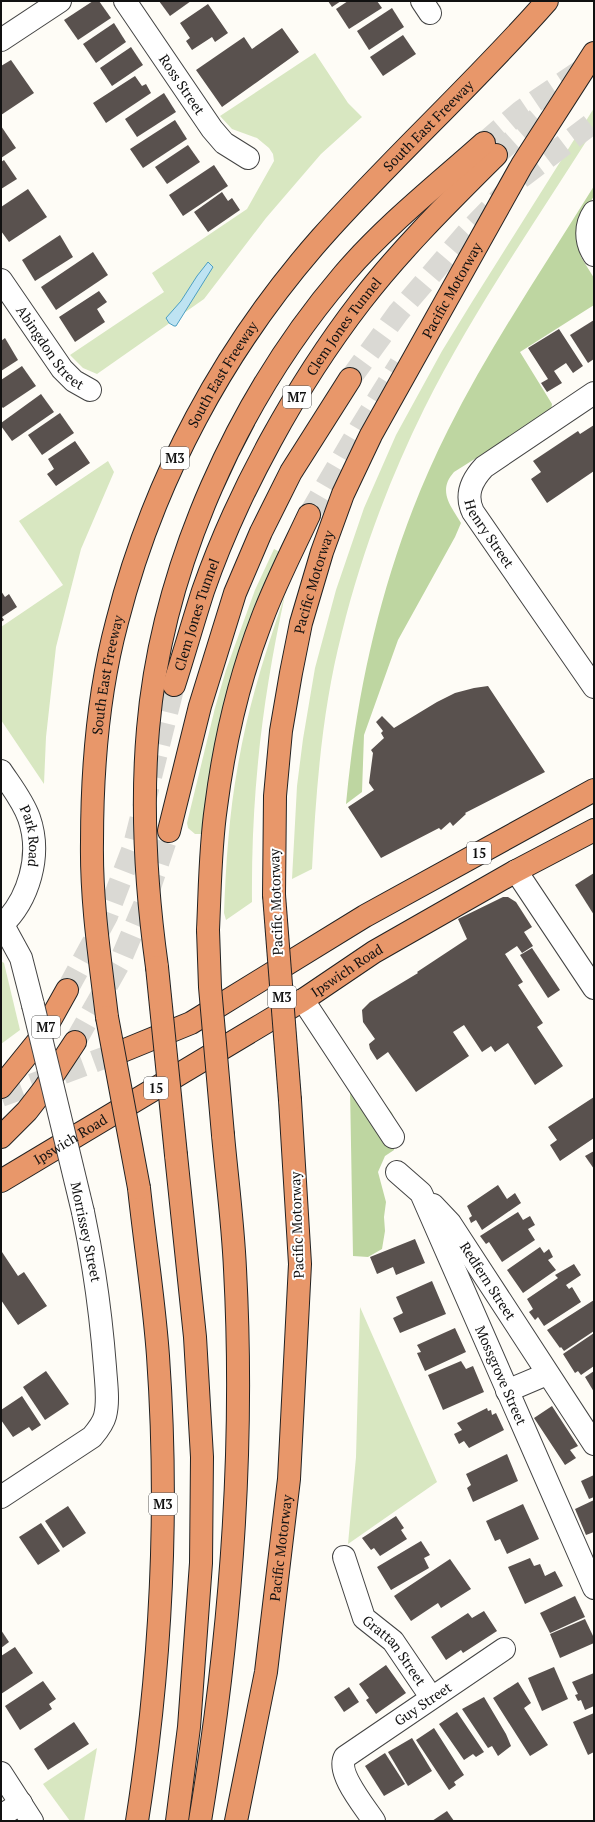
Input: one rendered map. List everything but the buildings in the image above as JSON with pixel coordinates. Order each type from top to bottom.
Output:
[{"type":"highway","name":"South East Freeway","points":[[137,1821],[154,1698],[163,1519],[162,1428],[158,1355],[139,1188],[107,1017],[96,923],[92,844],[94,784],[98,732],[116,623],[136,558],[155,504],[176,456],[227,364],[254,323],[320,239],[359,196],[540,9]]},
{"type":"highway","name":"Pacific Motorway","points":[[236,1821],[266,1672],[289,1479],[300,1264],[290,1100],[274,894],[275,796],[281,731],[301,623],[322,552],[343,494],[371,434],[522,165],[594,53]]},
{"type":"highway","name":"Clem Jones Tunnel","points":[[174,685],[203,591],[227,531],[254,474],[291,407],[324,352],[360,302],[490,149],[406,213],[345,273],[291,342],[267,380],[215,478],[192,536],[173,593],[158,659],[148,727],[145,790],[146,866],[195,1337],[202,1458],[201,1571],[189,1727],[177,1821]]},
{"type":"highway","name":"Clem Jones Tunnel","points":[[169,831],[200,706],[235,593],[261,532],[291,472],[350,379]]},
{"type":"highway","points":[[200,1821],[219,1698],[228,1610],[236,1464],[238,1390],[235,1269],[210,987],[208,930],[211,862],[216,807],[225,752],[240,689],[262,619],[309,515]]},
{"type":"highway","name":"15","points":[[120,1052],[191,1023],[365,916],[594,790]]},
{"type":"highway","name":"Ipswich Road","points":[[1,1181],[303,1000],[374,952],[516,871],[594,830]]},
{"type":"highway","name":"M7","points":[[1,1087],[39,1040],[67,990]]},
{"type":"highway","name":"M7","points":[[1,1137],[27,1111],[44,1090],[76,1042]]},
{"type":"street","points":[[1,40],[60,1]]},
{"type":"street","name":"Ross Street","points":[[125,1],[212,129],[227,146],[248,158]]},
{"type":"street","points":[[594,212],[589,223],[587,233],[588,243],[594,255]]},
{"type":"street","name":"Abingdon Street","points":[[1,280],[62,369],[74,381],[90,390]]},
{"type":"street","name":"Henry Street","points":[[594,393],[484,467],[473,480],[468,496],[473,512],[594,687]]},
{"type":"street","name":"Park Road","points":[[1,771],[29,817],[33,836],[34,854],[31,876],[24,894],[17,907],[2,925]]},
{"type":"street","points":[[516,871],[594,988]]},
{"type":"street","name":"Morrissey Street","points":[[1,1497],[92,1437],[102,1424],[105,1417],[107,1398],[95,1273],[83,1212],[21,958],[2,925]]},
{"type":"street","points":[[303,1000],[393,1137]]},
{"type":"street","name":"Mossgrove Street","points":[[397,1172],[421,1193],[594,1588]]},
{"type":"street","name":"Redfern Street","points":[[421,1193],[450,1222],[547,1374],[594,1444]]},
{"type":"street","points":[[507,1391],[547,1374]]},
{"type":"street","name":"Grattan Street","points":[[344,1558],[364,1618],[393,1641],[431,1697]]},
{"type":"street","name":"Guy Street","points":[[374,1821],[346,1777],[343,1760],[347,1754],[504,1649]]},
{"type":"street","points":[[1,1773],[27,1812],[1,1816]]},
{"type":"green space","points":[[315,53],[348,103],[362,117],[321,154],[266,218],[204,299],[97,374],[83,368],[70,355],[164,292],[152,273],[247,209],[274,161],[273,154],[269,148],[257,138],[232,129],[220,116]]},
{"type":"green space","points":[[594,108],[594,129],[463,337],[411,436],[377,518],[350,603],[329,691],[318,779],[312,869],[292,879],[297,786],[315,668],[336,590],[364,508],[396,435],[442,351]]},
{"type":"green space","points":[[594,186],[594,196],[581,217],[577,235],[581,257],[594,278],[594,305],[520,352],[552,404],[551,411],[454,472],[449,479],[446,492],[447,498],[461,523],[455,537],[398,640],[364,735],[362,792],[346,804],[351,756],[359,708],[379,612],[409,520],[427,474],[464,399],[499,337]]},
{"type":"green space","points":[[108,461],[114,472],[81,549],[56,647],[46,737],[44,784],[1,720],[1,627],[63,585],[19,521]]},
{"type":"green space","points":[[274,549],[280,552],[205,834],[195,834],[188,828],[187,823],[215,708],[226,670],[255,590]]},
{"type":"green space","points":[[285,595],[264,710],[256,786],[252,862],[252,902],[226,920],[224,913],[227,857],[232,802],[238,765],[258,678]]},
{"type":"green space","points":[[1,961],[4,963],[20,1030],[1,1044]]},
{"type":"green space","points":[[350,1088],[372,1093],[385,1104],[392,1113],[396,1122],[394,1150],[385,1156],[378,1172],[386,1202],[384,1217],[385,1231],[382,1249],[368,1257],[353,1256]]},
{"type":"green space","points":[[360,1307],[437,1482],[348,1544],[356,1457]]},
{"type":"green space","points":[[97,1748],[84,1821],[70,1821],[43,1784]]},
{"type":"water","points":[[208,262],[213,267],[176,326],[174,326],[169,323],[166,318],[181,301]]},
{"type":"tunnel","points":[[484,143],[521,111],[586,67]]},
{"type":"tunnel","points":[[496,155],[550,107]]},
{"type":"tunnel","points":[[350,379],[398,313],[466,234],[518,180],[594,122]]},
{"type":"tunnel","points":[[309,515],[360,428],[400,364]]},
{"type":"tunnel","points":[[67,990],[107,916],[134,845],[174,685]]},
{"type":"tunnel","points":[[75,1042],[119,964],[144,905],[169,831]]},
{"type":"tunnel","points":[[1,1096],[120,1052]]}]
